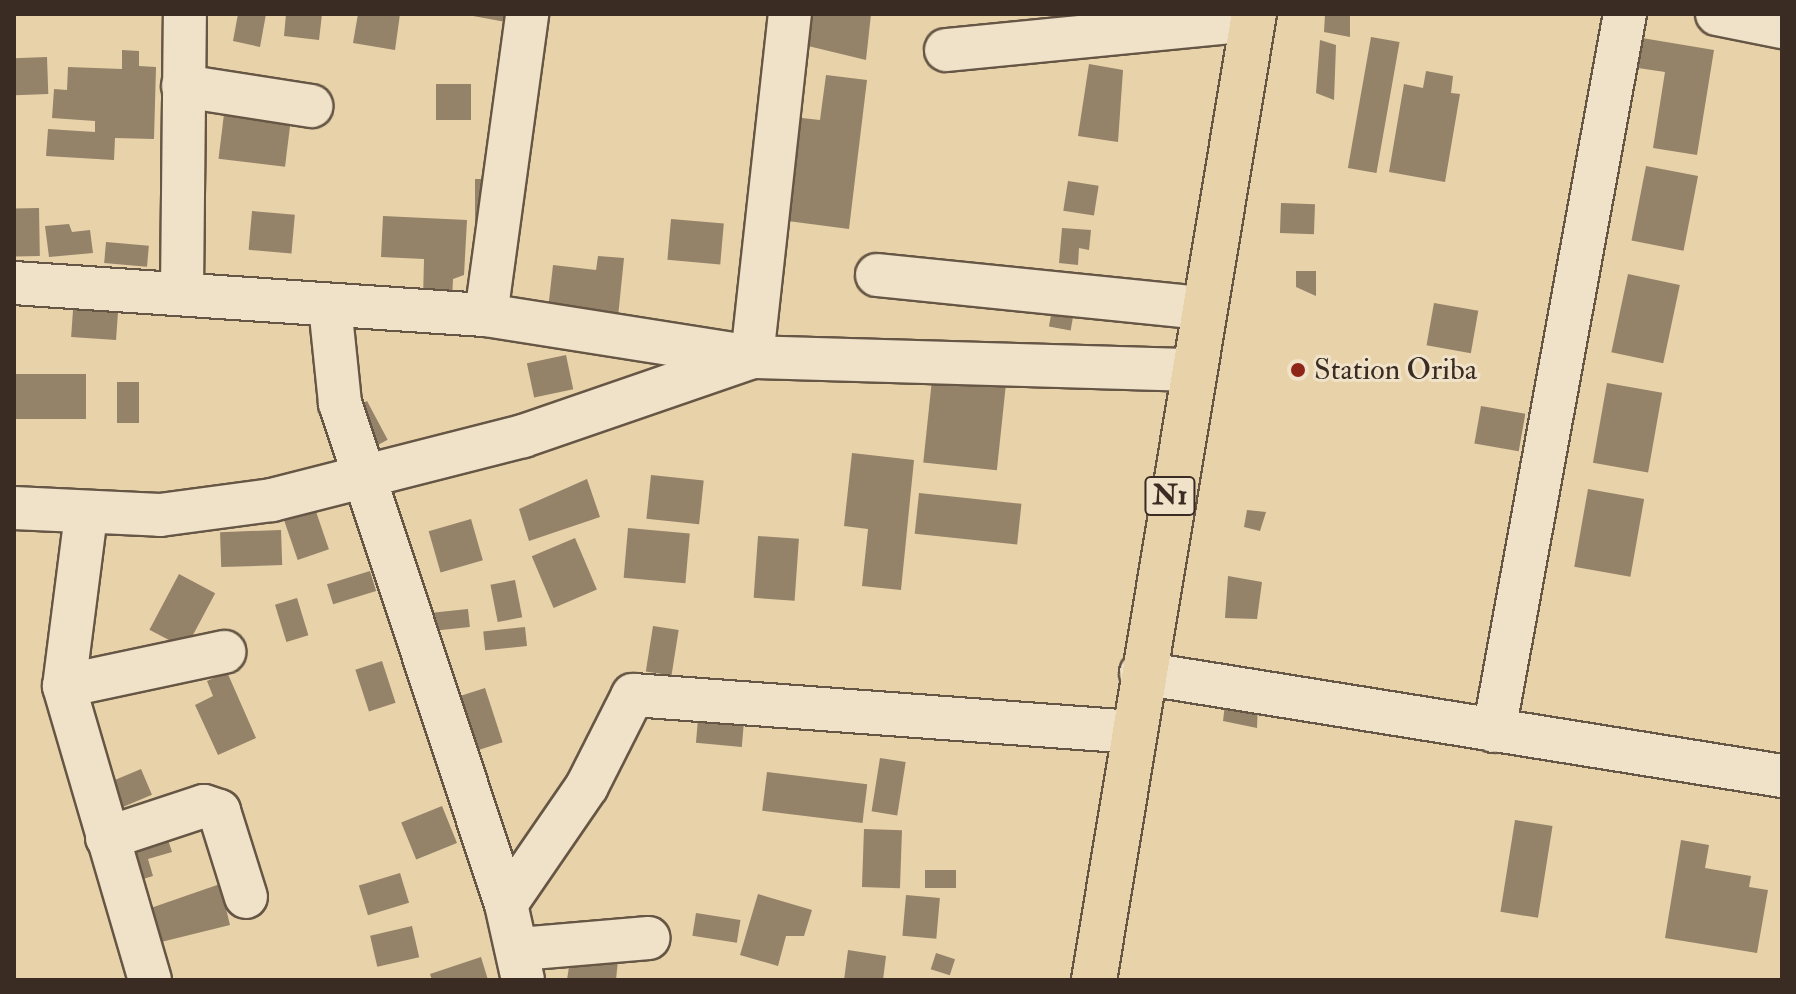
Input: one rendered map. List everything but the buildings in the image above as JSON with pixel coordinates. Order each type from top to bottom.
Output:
[{"type":"main road","name":"N1","points":[[1094,980],[1190,370],[1253,17]]},
{"type":"street","points":[[182,290],[185,14]]},
{"type":"street","points":[[486,315],[527,14]]},
{"type":"street","points":[[752,357],[790,14]]},
{"type":"street","points":[[1494,731],[1625,14]]},
{"type":"street","points":[[1717,14],[1770,22]]},
{"type":"street","points":[[946,50],[1253,17]]},
{"type":"street","points":[[183,86],[311,106]]},
{"type":"street","points":[[877,275],[1201,308]]},
{"type":"street","points":[[14,283],[182,290],[330,306],[486,315],[752,357],[1190,370]]},
{"type":"street","points":[[330,306],[340,403],[367,474],[506,904],[521,964],[649,938]]},
{"type":"street","points":[[14,508],[86,515],[215,510],[537,432],[752,357]]},
{"type":"street","points":[[86,515],[64,686],[150,980]]},
{"type":"street","points":[[64,686],[224,652]]},
{"type":"street","points":[[1141,673],[1782,776]]},
{"type":"street","points":[[506,904],[587,786],[633,695],[1133,732]]},
{"type":"street","points":[[107,838],[204,806],[219,811],[246,897]]},
{"type":"place","name":"Station Oriba","points":[[1298,370]]}]
